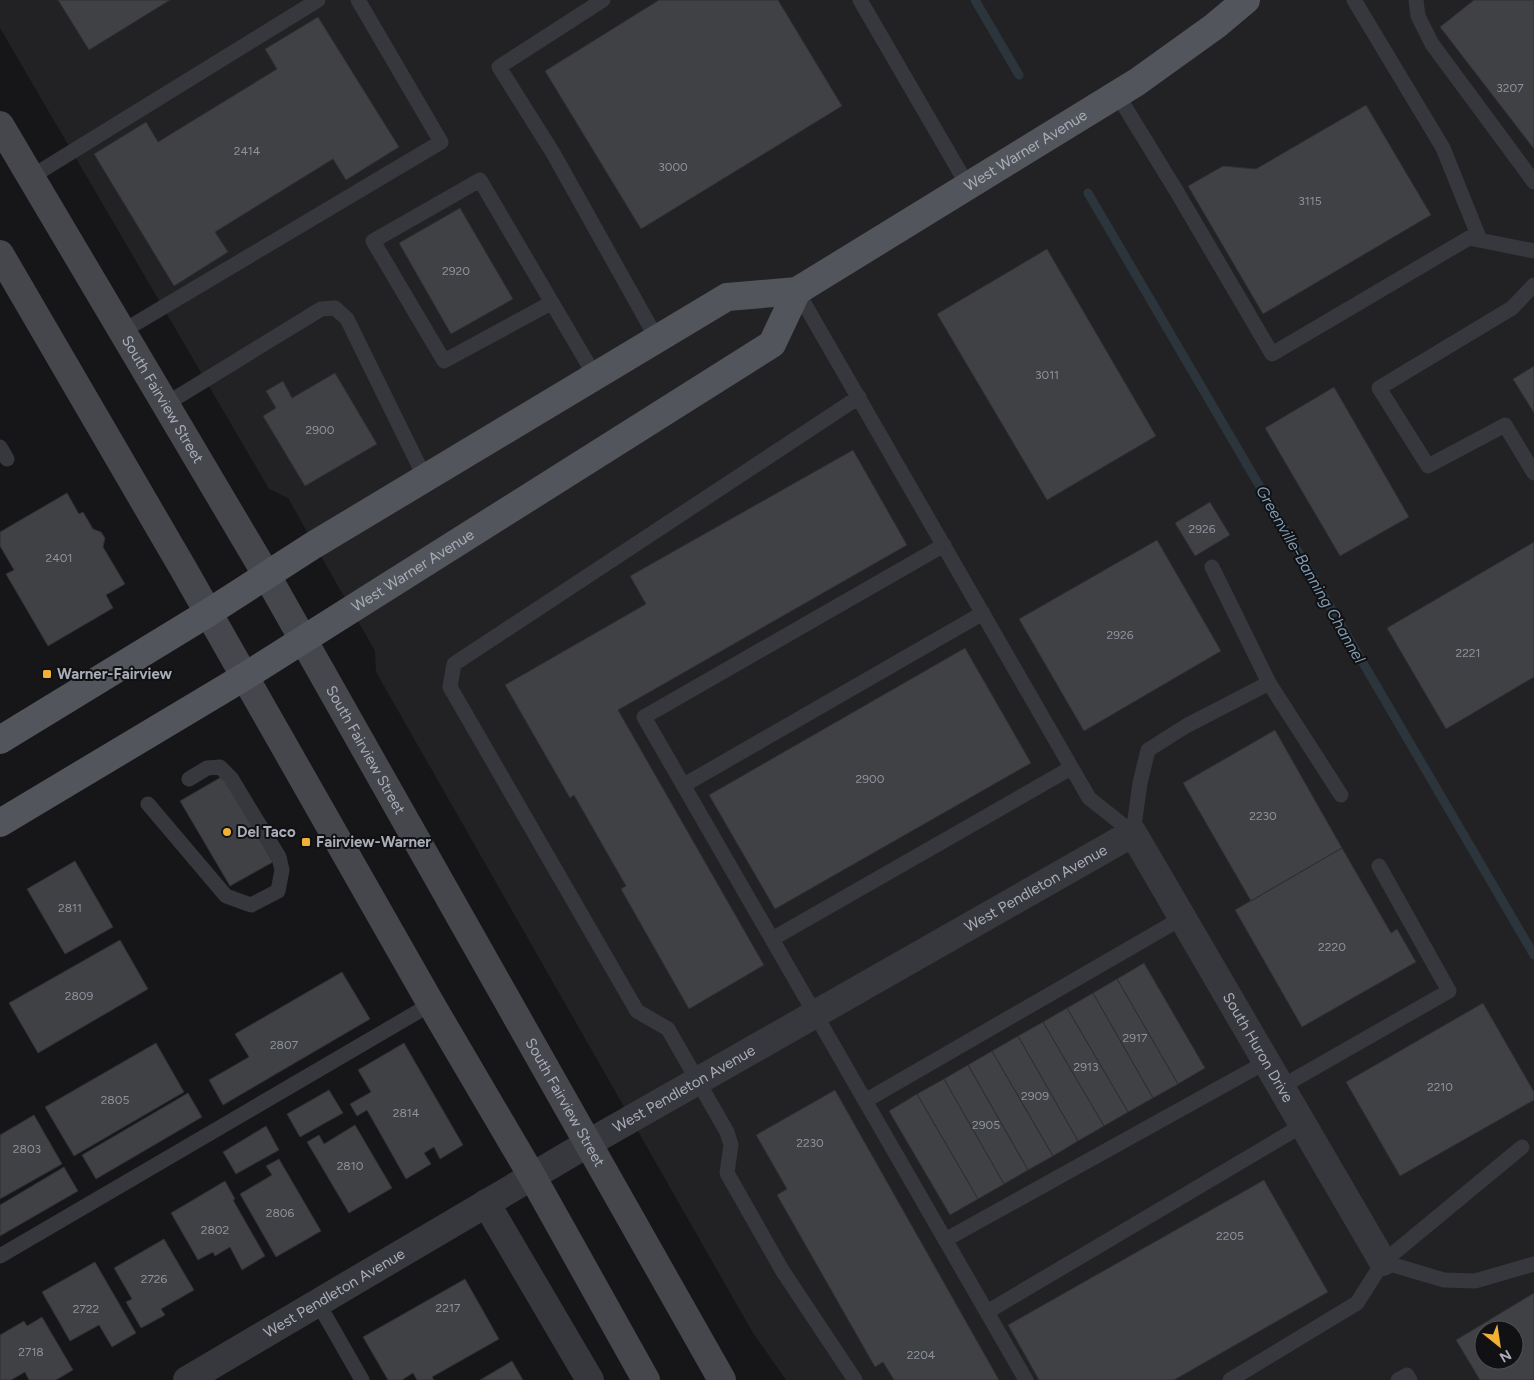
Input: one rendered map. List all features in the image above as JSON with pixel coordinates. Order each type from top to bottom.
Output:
[{"type":"main road","name":"West Warner Avenue","points":[[0,740],[208,613],[266,574],[727,297],[797,291],[1116,94],[1215,26],[1246,0]]},
{"type":"main road","name":"South Fairview Street","points":[[0,125],[304,639],[587,1144],[722,1380]]},
{"type":"main road","points":[[0,254],[208,613],[430,1004],[532,1176],[646,1380]]},
{"type":"main road","name":"West Warner Avenue","points":[[0,823],[244,677],[772,344],[797,291]]},
{"type":"street","name":"West Pendleton Avenue","points":[[187,1380],[587,1144],[1133,833]]},
{"type":"street","name":"South Huron Drive","points":[[1133,833],[1383,1262]]},
{"type":"street","points":[[486,1204],[590,1380]]},
{"type":"lane","points":[[31,177],[318,0]]},
{"type":"lane","points":[[123,331],[441,142],[358,0]]},
{"type":"lane","points":[[602,0],[499,67],[553,153],[657,339]]},
{"type":"lane","points":[[860,0],[968,186]]},
{"type":"lane","points":[[1354,0],[1442,148],[1480,240]]},
{"type":"lane","points":[[1416,0],[1418,16],[1432,44],[1534,182]]},
{"type":"lane","points":[[1116,94],[1177,192],[1272,354],[1469,238],[1534,251]]},
{"type":"lane","points":[[552,303],[444,362],[373,241],[480,180],[595,376]]},
{"type":"lane","points":[[1534,285],[1512,308],[1379,388],[1428,466],[1505,425],[1534,473]]},
{"type":"lane","points":[[797,291],[1089,798],[1133,833],[1148,750],[1186,726],[1269,683]]},
{"type":"lane","points":[[166,404],[321,309],[335,308],[347,319],[424,478]]},
{"type":"lane","points":[[855,1380],[782,1270],[727,1173],[731,1145],[727,1132],[668,1029],[636,1011],[450,687],[454,664],[859,398]]},
{"type":"lane","points":[[944,545],[644,717],[1026,1380]]},
{"type":"lane","points":[[1212,568],[1269,683],[1341,795]]},
{"type":"lane","points":[[684,786],[983,613]]},
{"type":"lane","points":[[148,804],[226,896],[251,904],[278,891],[282,870],[279,857],[231,778],[220,767],[207,768],[189,779]]},
{"type":"lane","points":[[772,939],[1071,768]]},
{"type":"lane","points":[[1281,1087],[1450,991],[1380,866]]},
{"type":"lane","points":[[865,1101],[1182,918]]},
{"type":"lane","points":[[0,1256],[430,1004]]},
{"type":"lane","points":[[945,1240],[1266,1062]]},
{"type":"lane","points":[[987,1312],[1303,1125]]},
{"type":"lane","points":[[1230,1380],[1357,1303],[1383,1262],[1522,1147]]},
{"type":"lane","points":[[1383,1262],[1444,1280],[1475,1281],[1534,1264]]},
{"type":"lane","points":[[318,1302],[362,1380]]},
{"type":"lane","points":[[1398,1380],[1407,1375],[1410,1380]]},
{"type":"shaded area","points":[[0,0],[1534,0],[1534,1380],[786,1380],[753,1333],[376,672],[375,651],[288,498],[269,489],[0,28]]},
{"type":"building","points":[[58,0],[170,0],[89,50]]},
{"type":"building","points":[[659,0],[778,0],[842,106],[641,229],[545,71]]},
{"type":"building","points":[[1474,0],[1534,0],[1534,149],[1440,27]]},
{"type":"building","points":[[318,17],[399,147],[346,180],[333,159],[215,232],[228,252],[174,286],[94,154],[146,122],[158,142],[277,69],[265,49]]},
{"type":"building","points":[[1366,105],[1431,215],[1263,314],[1188,186],[1223,166],[1256,169]]},
{"type":"building","points":[[460,208],[513,299],[451,334],[399,243]]},
{"type":"building","points":[[1047,249],[1156,436],[1047,500],[937,314]]},
{"type":"building","points":[[1534,366],[1534,413],[1513,379]]},
{"type":"building","points":[[335,373],[377,444],[305,486],[263,416],[276,408],[266,391],[283,381],[292,398]]},
{"type":"building","points":[[1334,387],[1409,517],[1340,556],[1265,428]]},
{"type":"building","points":[[853,450],[907,545],[618,710],[764,965],[689,1009],[621,889],[626,886],[574,795],[570,798],[505,685],[646,604],[630,576]]},
{"type":"building","points":[[67,493],[79,514],[83,512],[93,529],[101,532],[105,538],[103,547],[125,584],[106,595],[113,608],[48,646],[6,574],[14,570],[0,546],[0,532]]},
{"type":"building","points":[[1210,502],[1230,535],[1195,556],[1175,523]]},
{"type":"building","points":[[1157,540],[1221,651],[1084,731],[1019,619]]},
{"type":"building","points":[[1534,542],[1534,677],[1446,729],[1387,628]]},
{"type":"building","points":[[965,648],[1031,763],[775,909],[709,795]]},
{"type":"building","points":[[1275,730],[1342,848],[1251,901],[1183,783]]},
{"type":"building","name":"Del Taco","points":[[223,776],[273,862],[230,886],[180,801]]},
{"type":"building","points":[[1342,848],[1391,933],[1397,929],[1416,962],[1302,1027],[1235,910]]},
{"type":"building","points":[[75,861],[113,927],[65,954],[27,889]]},
{"type":"building","points":[[120,940],[148,989],[38,1053],[9,1003]]},
{"type":"building","points":[[1144,963],[1205,1068],[1178,1084],[1117,979]]},
{"type":"building","points":[[342,972],[370,1019],[223,1105],[209,1080],[249,1057],[235,1034]]},
{"type":"building","points":[[1117,979],[1178,1084],[1153,1098],[1093,993]]},
{"type":"building","points":[[1093,993],[1153,1098],[1128,1112],[1067,1008]]},
{"type":"building","points":[[1483,1003],[1534,1092],[1534,1100],[1400,1176],[1346,1082]]},
{"type":"building","points":[[1067,1008],[1128,1112],[1104,1126],[1043,1022]]},
{"type":"building","points":[[1043,1022],[1104,1126],[1078,1141],[1018,1036]]},
{"type":"building","points":[[1018,1036],[1078,1141],[1053,1156],[992,1051]]},
{"type":"building","points":[[156,1043],[184,1092],[74,1156],[45,1107]]},
{"type":"building","points":[[404,1043],[463,1145],[440,1159],[434,1147],[424,1153],[431,1164],[406,1179],[367,1110],[357,1116],[350,1104],[371,1092],[358,1070]]},
{"type":"building","points":[[992,1051],[1053,1156],[1028,1170],[968,1065]]},
{"type":"building","points":[[968,1065],[1028,1170],[1004,1184],[944,1079]]},
{"type":"building","points":[[944,1079],[1004,1184],[978,1199],[917,1094]]},
{"type":"building","points":[[329,1090],[343,1113],[300,1137],[287,1114]]},
{"type":"building","points":[[835,1090],[999,1380],[894,1380],[883,1362],[875,1367],[777,1195],[787,1189],[756,1135]]},
{"type":"building","points":[[188,1093],[202,1117],[96,1179],[82,1155]]},
{"type":"building","points":[[917,1094],[978,1199],[950,1215],[889,1111]]},
{"type":"building","points":[[34,1115],[62,1164],[0,1199],[0,1135]]},
{"type":"building","points":[[355,1125],[392,1188],[349,1213],[307,1142],[319,1135],[324,1144]]},
{"type":"building","points":[[266,1126],[279,1150],[236,1174],[223,1152]]},
{"type":"building","points":[[279,1159],[321,1231],[276,1257],[240,1194],[272,1175],[266,1166]]},
{"type":"building","points":[[64,1167],[78,1191],[0,1236],[0,1205]]},
{"type":"building","points":[[1264,1180],[1328,1292],[1174,1380],[1039,1380],[1008,1325]]},
{"type":"building","points":[[225,1181],[235,1199],[233,1200],[265,1256],[242,1270],[230,1247],[215,1256],[213,1252],[198,1260],[171,1213]]},
{"type":"building","points":[[164,1239],[194,1290],[161,1309],[165,1315],[141,1328],[126,1302],[132,1299],[114,1268]]},
{"type":"building","points":[[95,1262],[136,1333],[112,1347],[99,1325],[70,1341],[42,1292]]},
{"type":"building","points":[[465,1279],[499,1339],[432,1377],[434,1380],[417,1380],[413,1373],[402,1380],[388,1380],[363,1337]]},
{"type":"building","points":[[1534,1293],[1534,1380],[1480,1380],[1474,1370],[1524,1370],[1524,1320],[1489,1320]]},
{"type":"building","points":[[42,1317],[73,1370],[56,1380],[29,1380],[25,1372],[11,1380],[0,1380],[0,1335],[24,1321],[27,1326]]},
{"type":"building","points":[[1474,1329],[1474,1370],[1456,1340]]},
{"type":"building","points":[[512,1361],[523,1380],[480,1380]]},
{"type":"waterway","name":"Greenville-Banning Channel","points":[[975,0],[1019,75]]},
{"type":"waterway","name":"Greenville-Banning Channel","points":[[1088,193],[1534,955]]},
{"type":"place","name":"Warner-Fairview","points":[[47,674]]},
{"type":"place","name":"Del Taco","points":[[227,832]]},
{"type":"place","name":"Fairview-Warner","points":[[306,842]]}]
